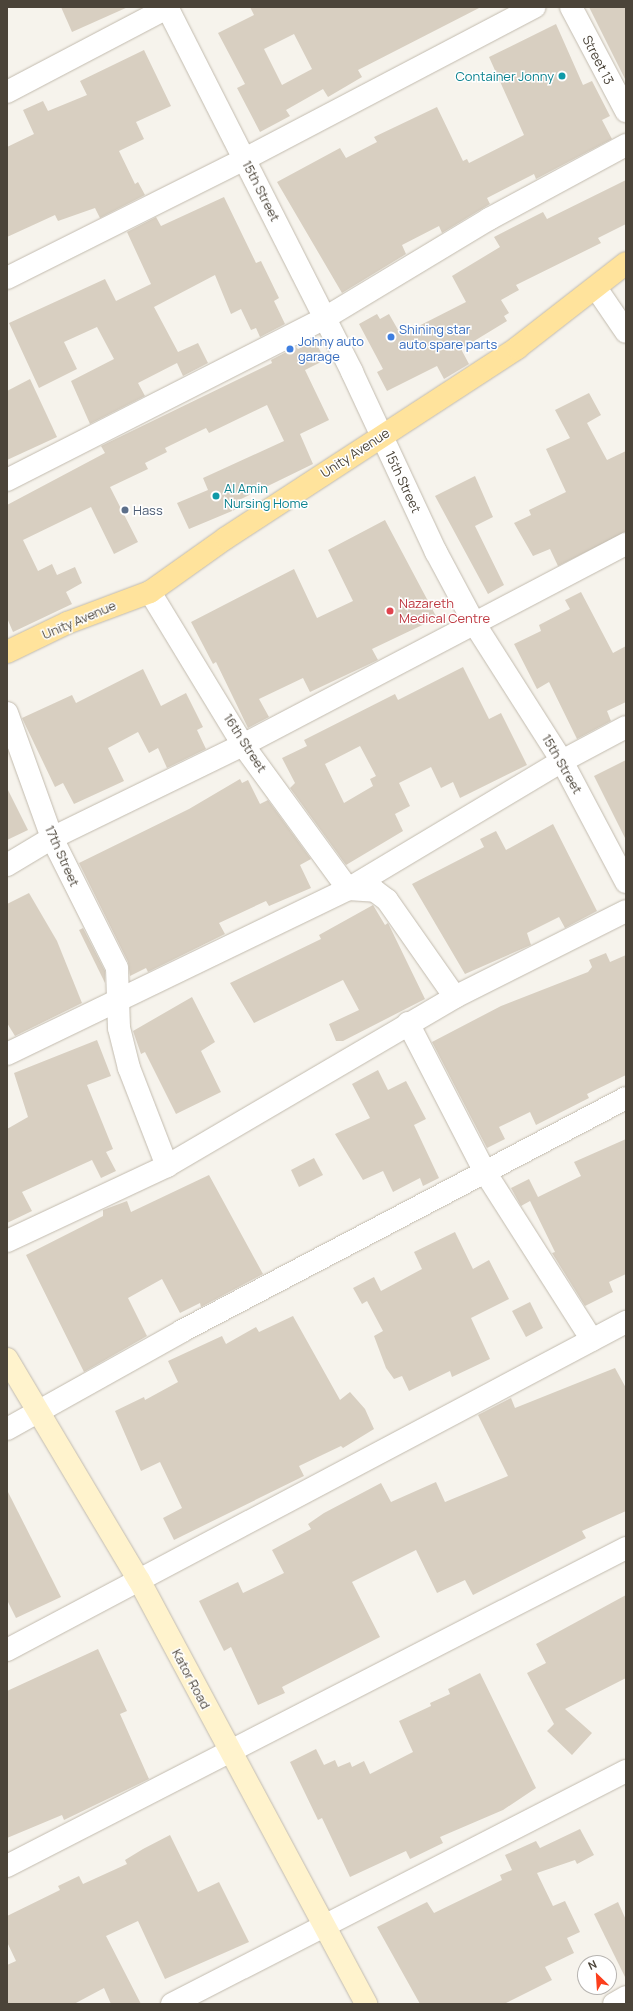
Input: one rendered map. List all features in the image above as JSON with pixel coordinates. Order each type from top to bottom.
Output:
[{"type":"main road","name":"Unity Avenue","points":[[7,652],[67,623],[150,592],[382,436],[517,348],[596,288],[626,263]]},
{"type":"main road","name":"Kator Road","points":[[7,1359],[36,1412],[139,1580],[366,2004]]},
{"type":"street","points":[[7,92],[168,7]]},
{"type":"street","name":"15th Street","points":[[168,7],[325,318],[474,623],[562,761],[626,882]]},
{"type":"street","points":[[7,278],[245,159],[535,7]]},
{"type":"street","name":"Street 13","points":[[572,7],[626,111]]},
{"type":"street","points":[[7,480],[325,318],[490,219],[626,145]]},
{"type":"street","points":[[596,288],[626,332]]},
{"type":"street","points":[[7,865],[52,838],[243,745],[626,544]]},
{"type":"street","name":"16th Street","points":[[150,592],[243,745],[348,888]]},
{"type":"street","name":"17th Street","points":[[7,712],[52,838],[118,968],[120,997],[119,1028],[129,1068],[166,1166]]},
{"type":"street","points":[[7,1054],[120,997],[348,888],[562,761],[626,727]]},
{"type":"street","points":[[348,888],[375,891],[386,900],[455,997]]},
{"type":"street","points":[[7,1241],[166,1166],[408,1023],[455,997],[626,911]]},
{"type":"street","points":[[408,1023],[486,1172],[592,1340]]},
{"type":"street","points":[[7,1428],[626,1098]]},
{"type":"street","points":[[7,1650],[626,1322]]},
{"type":"street","points":[[7,1866],[231,1753],[626,1548]]},
{"type":"street","points":[[172,2004],[325,1928],[626,1772]]},
{"type":"street","points":[[614,2004],[626,1997]]},
{"type":"building","points":[[61,7],[128,7],[72,32]]},
{"type":"building","points":[[250,7],[481,7],[358,70],[362,77],[328,97],[323,89],[286,110],[290,116],[260,132],[237,88],[245,84],[218,33],[254,15]],"holes":[[[294,34],[312,69],[282,85],[264,49]]]},
{"type":"building","points":[[589,7],[626,7],[626,81]]},
{"type":"building","points":[[556,24],[583,85],[592,81],[610,116],[602,120],[612,139],[536,179],[534,174],[487,198],[490,204],[442,233],[439,226],[402,245],[406,254],[342,293],[277,182],[340,148],[346,158],[377,142],[374,137],[437,107],[463,161],[467,159],[469,163],[524,135],[489,57]]},
{"type":"building","points":[[144,50],[171,106],[136,122],[144,139],[119,151],[135,184],[138,182],[145,195],[100,218],[95,208],[58,221],[55,215],[7,237],[7,147],[34,134],[23,110],[43,101],[48,111],[87,95],[80,81]]},
{"type":"building","points":[[626,180],[626,224],[598,238],[601,243],[516,285],[519,290],[501,300],[509,313],[504,316],[507,321],[461,349],[469,364],[444,379],[437,366],[387,391],[377,372],[383,369],[359,324],[377,314],[380,319],[389,314],[401,335],[466,302],[452,276],[500,247],[494,237],[543,212],[547,219]]},
{"type":"building","points":[[224,197],[256,263],[261,261],[279,298],[274,301],[285,324],[260,337],[256,328],[251,330],[241,309],[231,314],[215,275],[154,307],[178,352],[198,343],[208,363],[183,376],[177,363],[138,383],[145,396],[90,424],[71,381],[114,359],[97,327],[64,342],[77,369],[39,388],[9,323],[105,279],[116,301],[151,284],[127,232],[156,217],[161,226]]},
{"type":"building","points":[[315,341],[325,360],[305,370],[329,420],[300,434],[313,464],[241,499],[244,506],[189,529],[177,503],[208,490],[203,478],[284,441],[267,405],[209,433],[206,428],[165,448],[167,452],[145,463],[148,469],[110,487],[138,542],[114,554],[91,507],[23,540],[38,571],[52,564],[57,575],[75,567],[82,583],[66,592],[72,604],[13,632],[7,618],[7,505],[105,453],[101,446],[272,363],[271,360],[296,347],[298,349]]},
{"type":"building","points":[[30,379],[57,437],[7,460],[7,391]]},
{"type":"building","points":[[589,393],[601,415],[587,423],[607,460],[626,451],[626,532],[558,566],[550,549],[533,556],[514,523],[531,515],[529,510],[566,492],[546,449],[570,438],[555,410]]},
{"type":"building","points":[[475,476],[493,517],[475,526],[504,585],[488,594],[435,496]]},
{"type":"building","points":[[385,520],[437,618],[372,649],[378,660],[310,692],[303,678],[259,699],[269,717],[248,728],[216,662],[213,664],[191,622],[294,569],[317,618],[353,601],[328,550]]},
{"type":"building","points":[[581,592],[613,653],[626,646],[626,702],[607,711],[611,721],[577,739],[549,682],[537,689],[514,644],[541,631],[539,625],[570,609],[565,600]]},
{"type":"building","points":[[463,667],[489,719],[501,713],[527,765],[460,798],[453,782],[441,788],[431,767],[399,783],[410,806],[395,814],[403,831],[346,865],[290,788],[295,783],[282,758],[307,746],[304,740],[395,694],[398,700]],"holes":[[[360,746],[376,776],[370,779],[373,786],[344,803],[325,764]]]},
{"type":"building","points":[[143,669],[161,706],[186,693],[203,727],[197,730],[206,749],[167,768],[158,748],[149,753],[138,732],[108,748],[124,781],[74,804],[63,783],[55,787],[22,718],[72,695],[76,703]]},
{"type":"building","points":[[626,760],[626,840],[594,776]]},
{"type":"building","points":[[240,779],[242,783],[248,780],[260,804],[268,800],[311,859],[300,865],[311,888],[269,906],[266,901],[219,923],[225,934],[148,972],[146,968],[130,976],[128,962],[79,863],[189,809]]},
{"type":"building","points":[[7,788],[28,830],[7,840]]},
{"type":"building","points":[[553,824],[597,911],[565,928],[559,917],[527,933],[531,945],[465,974],[412,884],[484,847],[480,839],[496,831],[506,850]]},
{"type":"building","points":[[29,893],[57,941],[82,1003],[15,1036],[7,1023],[7,904]]},
{"type":"building","points":[[373,905],[385,925],[388,923],[425,999],[343,1041],[336,1041],[329,1024],[359,1010],[343,980],[254,1023],[230,983],[321,939],[319,935]]},
{"type":"building","points":[[83,928],[105,971],[105,983],[79,930]]},
{"type":"building","points":[[606,953],[610,962],[626,955],[626,1075],[587,1094],[589,1098],[536,1125],[530,1112],[499,1127],[505,1139],[487,1148],[432,1042],[501,1006],[588,972],[592,967],[589,960]]},
{"type":"building","points":[[192,997],[215,1042],[201,1051],[221,1092],[176,1114],[145,1052],[141,1054],[133,1031]]},
{"type":"building","points":[[97,1040],[111,1076],[87,1085],[113,1149],[106,1152],[116,1171],[101,1178],[92,1160],[22,1192],[32,1211],[7,1223],[7,1129],[28,1117],[14,1073]]},
{"type":"building","points":[[378,1070],[388,1090],[406,1081],[426,1119],[414,1125],[439,1178],[423,1186],[420,1178],[393,1192],[383,1171],[363,1180],[335,1134],[370,1118],[352,1084]]},
{"type":"building","points":[[626,1139],[626,1274],[609,1282],[613,1292],[585,1306],[552,1253],[555,1252],[530,1201],[521,1206],[511,1188],[529,1179],[538,1197],[581,1176],[574,1162]]},
{"type":"building","points":[[314,1158],[323,1175],[299,1187],[291,1170]]},
{"type":"building","points":[[209,1175],[263,1274],[201,1307],[200,1303],[180,1313],[162,1279],[128,1298],[147,1336],[84,1372],[26,1255],[103,1216],[103,1210],[127,1201],[131,1212]]},
{"type":"building","points":[[455,1232],[473,1269],[489,1260],[509,1299],[471,1318],[490,1359],[452,1377],[450,1371],[409,1391],[402,1376],[394,1379],[386,1368],[374,1336],[383,1331],[367,1301],[362,1304],[353,1288],[374,1277],[381,1291],[422,1269],[414,1252]]},
{"type":"building","points":[[530,1302],[543,1328],[526,1337],[512,1311]]},
{"type":"building","points":[[293,1316],[340,1400],[350,1392],[365,1409],[374,1429],[343,1448],[341,1446],[299,1466],[304,1476],[174,1540],[163,1518],[182,1508],[160,1462],[141,1471],[115,1411],[144,1397],[145,1400],[178,1382],[168,1361],[222,1336],[226,1344],[256,1327],[259,1332]]},
{"type":"building","points":[[615,1368],[626,1388],[626,1511],[582,1531],[586,1538],[473,1595],[465,1580],[437,1593],[416,1550],[352,1582],[380,1637],[282,1687],[285,1693],[258,1705],[231,1647],[224,1651],[199,1601],[238,1582],[243,1593],[284,1573],[272,1550],[311,1529],[308,1524],[324,1513],[381,1483],[391,1502],[436,1482],[445,1502],[508,1476],[478,1415],[511,1398],[515,1408]]},
{"type":"building","points":[[7,1490],[61,1597],[16,1618],[7,1600]]},
{"type":"building","points":[[626,1595],[626,1678],[565,1709],[592,1733],[572,1755],[547,1731],[554,1724],[527,1673],[546,1663],[536,1644]]},
{"type":"building","points":[[98,1649],[127,1711],[120,1714],[149,1779],[64,1820],[62,1815],[7,1838],[7,1691]]},
{"type":"building","points":[[480,1673],[536,1788],[503,1810],[440,1837],[443,1843],[410,1859],[406,1851],[350,1877],[322,1818],[318,1820],[290,1762],[316,1749],[324,1765],[335,1760],[338,1767],[350,1762],[352,1767],[364,1761],[370,1774],[413,1752],[399,1721],[431,1706],[430,1703],[450,1694],[448,1689]]},
{"type":"building","points":[[580,1829],[594,1855],[577,1864],[575,1860],[537,1873],[553,1906],[565,1901],[580,1932],[567,1938],[574,1953],[545,1967],[552,1980],[504,2004],[420,2004],[377,1927],[427,1902],[434,1913],[502,1880],[500,1875],[512,1870],[505,1855],[536,1841],[540,1848]]},
{"type":"building","points":[[170,1835],[198,1892],[219,1882],[249,1942],[165,1979],[138,1921],[106,1936],[141,2004],[111,2004],[104,1988],[74,2004],[7,2004],[7,1965],[16,1961],[7,1942],[7,1916],[60,1890],[58,1886],[79,1876],[83,1884],[127,1864],[125,1860]]},
{"type":"building","points":[[618,1902],[626,1920],[626,1979],[617,1961],[617,1955],[614,1955],[594,1914]]},
{"type":"place","name":"Container Jonny","points":[[562,76]]},
{"type":"place","name":"Shining star auto spare parts","points":[[391,337]]},
{"type":"place","name":"Johny auto garage","points":[[290,349]]},
{"type":"place","name":"Al Amin Nursing Home","points":[[216,496]]},
{"type":"place","name":"Hass","points":[[125,510]]},
{"type":"place","name":"Nazareth Medical Centre","points":[[390,611]]}]
